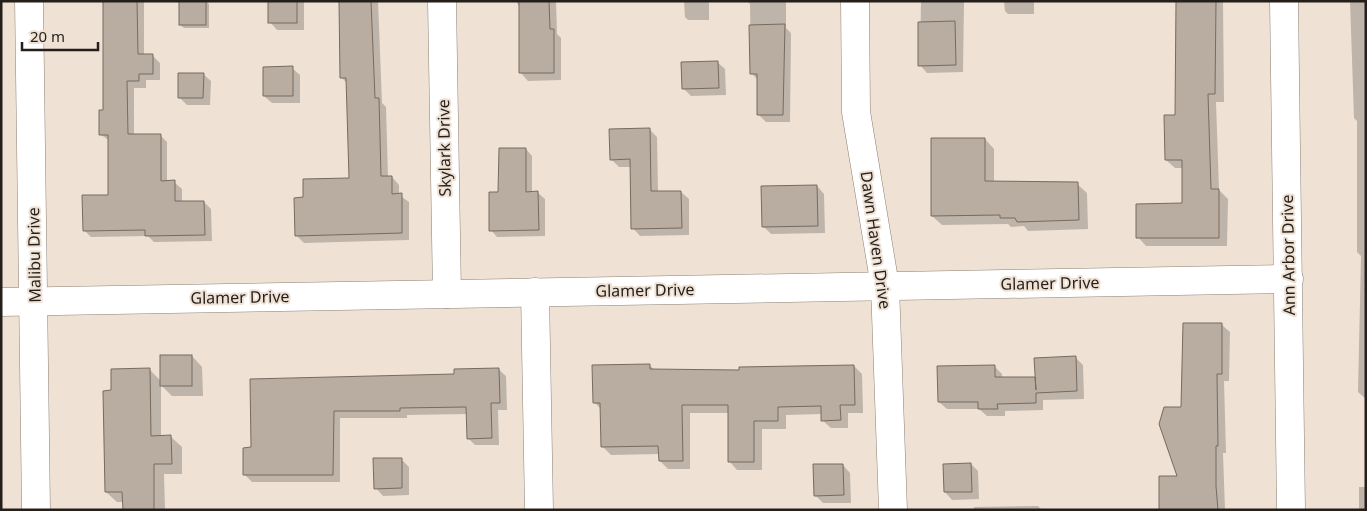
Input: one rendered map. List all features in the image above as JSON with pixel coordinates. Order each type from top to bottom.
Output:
[{"type":"street","name":"Malibu Drive","points":[[30,1],[36,510]]},
{"type":"street","name":"Skylark Drive","points":[[442,1],[447,294]]},
{"type":"street","name":"Dawn Haven Drive","points":[[854,1],[856,112],[885,286],[893,510]]},
{"type":"street","name":"Ann Arbor Drive","points":[[1284,1],[1291,510]]},
{"type":"street","name":"Glamer Drive","points":[[1,302],[1289,279]]},
{"type":"street","points":[[535,292],[538,510]]},
{"type":"building","points":[[103,1],[137,1],[138,54],[153,54],[153,74],[139,74],[139,81],[127,81],[128,134],[161,134],[161,181],[175,180],[175,201],[204,201],[205,235],[145,236],[145,230],[83,231],[82,195],[108,195],[108,135],[99,135],[99,110],[103,110]]},
{"type":"building","points":[[179,1],[206,1],[206,25],[179,25]]},
{"type":"building","points":[[268,1],[297,1],[297,23],[268,23]]},
{"type":"building","points":[[339,1],[371,1],[375,98],[379,98],[381,176],[392,176],[392,194],[402,193],[402,233],[295,236],[294,198],[303,197],[303,179],[349,178],[346,78],[340,78]]},
{"type":"building","points":[[519,1],[549,1],[550,29],[554,29],[554,73],[519,73]]},
{"type":"building","points":[[1176,1],[1216,1],[1215,94],[1208,94],[1211,189],[1219,189],[1219,238],[1136,238],[1136,204],[1182,203],[1182,160],[1165,160],[1164,115],[1175,115]]},
{"type":"building","points":[[955,21],[956,65],[918,66],[918,22]]},
{"type":"building","points":[[785,24],[783,115],[757,115],[757,74],[750,74],[749,25]]},
{"type":"building","points":[[718,61],[719,88],[682,89],[681,62]]},
{"type":"building","points":[[293,66],[293,96],[263,96],[263,67]]},
{"type":"building","points":[[178,73],[204,73],[203,98],[178,98]]},
{"type":"building","points":[[650,128],[651,191],[681,191],[682,228],[631,229],[630,159],[610,160],[609,129]]},
{"type":"building","points":[[931,138],[985,138],[985,181],[1078,182],[1079,220],[1017,222],[1015,218],[1000,218],[1000,215],[931,216]]},
{"type":"building","points":[[499,148],[526,148],[526,192],[538,191],[539,230],[489,231],[489,192],[498,192]]},
{"type":"building","points":[[817,185],[818,226],[762,227],[761,186]]},
{"type":"building","points":[[1183,323],[1222,323],[1222,374],[1217,374],[1218,446],[1216,446],[1216,486],[1218,510],[1159,510],[1159,476],[1177,476],[1159,424],[1164,407],[1181,407]]},
{"type":"building","points":[[160,355],[192,355],[192,386],[160,386]]},
{"type":"building","points":[[1076,356],[1077,391],[1036,393],[1036,403],[997,404],[998,409],[978,409],[978,402],[938,402],[937,366],[995,365],[995,377],[1035,377],[1036,390],[1034,358]]},
{"type":"building","points":[[650,364],[650,369],[739,370],[739,367],[854,365],[855,405],[840,405],[841,420],[821,421],[821,406],[778,407],[778,421],[754,421],[754,462],[728,462],[728,405],[682,405],[683,461],[659,461],[658,446],[601,447],[600,403],[593,403],[592,365]]},
{"type":"building","points":[[150,368],[151,436],[171,435],[172,464],[154,464],[154,510],[123,510],[122,492],[105,492],[103,391],[111,390],[111,369]]},
{"type":"building","points":[[499,368],[500,403],[491,403],[492,438],[467,439],[466,407],[400,408],[400,411],[334,411],[333,475],[243,475],[243,448],[251,447],[250,379],[454,374],[454,369]]},
{"type":"building","points":[[373,458],[402,458],[402,488],[374,489]]},
{"type":"building","points":[[971,463],[972,492],[944,492],[943,464]]},
{"type":"building","points":[[813,464],[843,464],[844,495],[814,496]]}]
